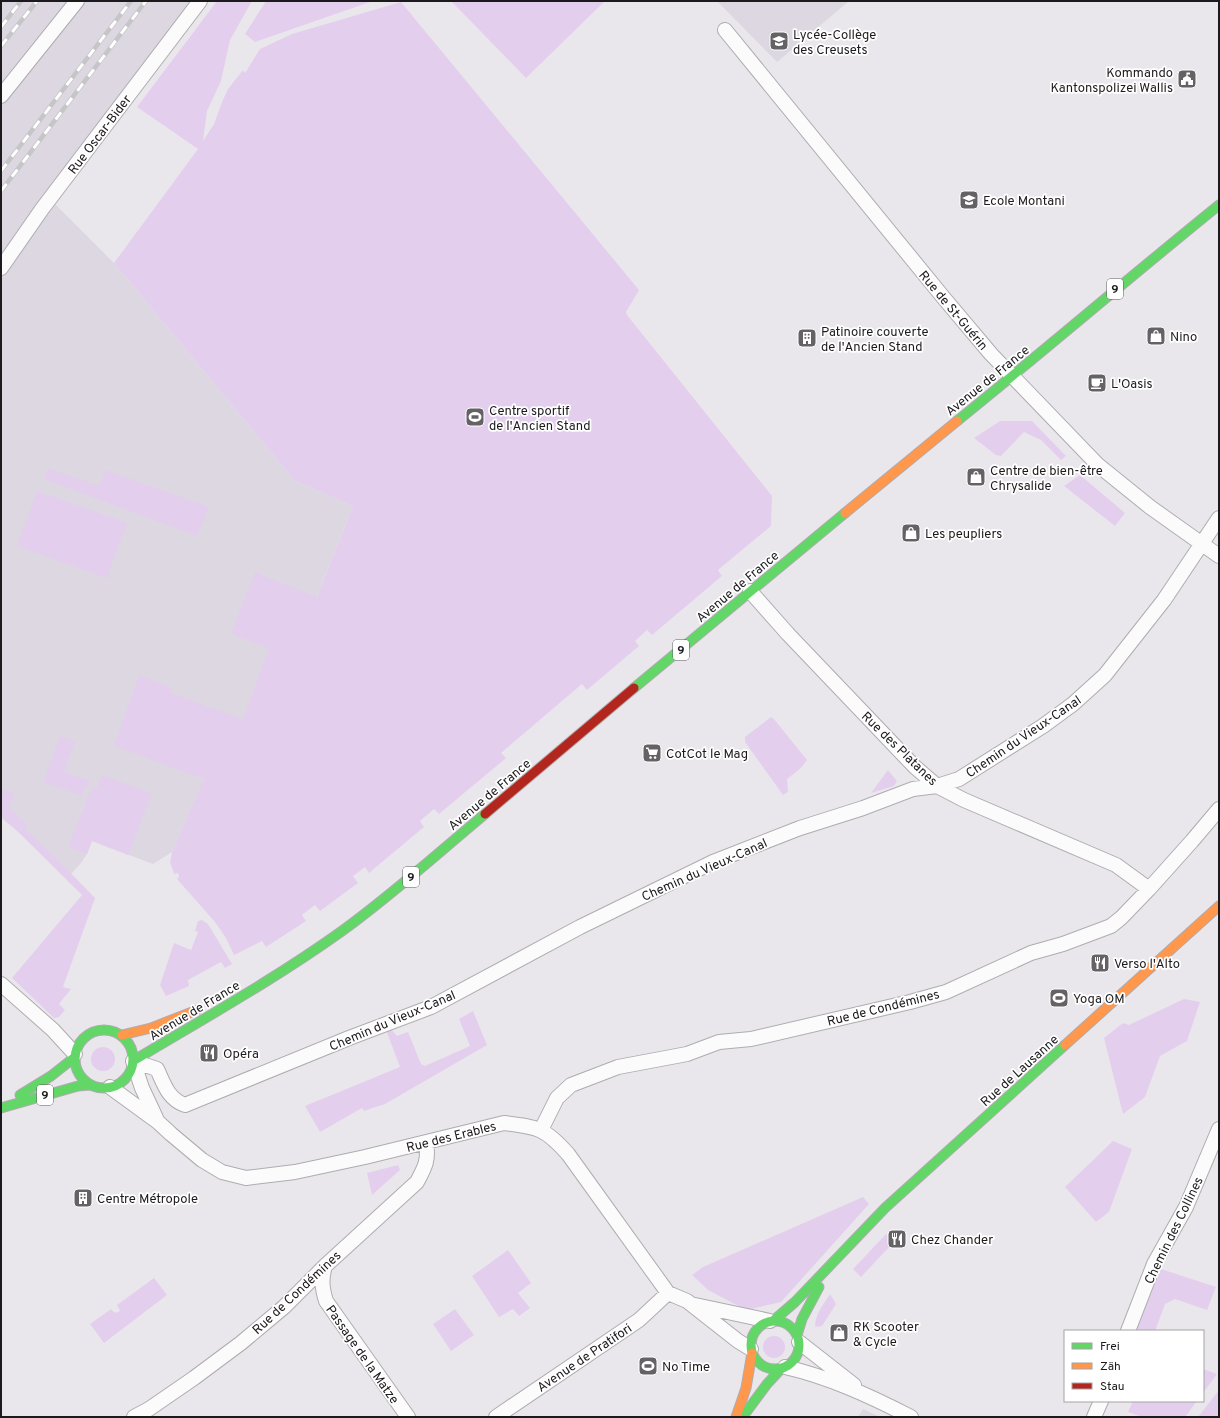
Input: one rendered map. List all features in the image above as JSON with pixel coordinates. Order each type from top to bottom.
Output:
[{"type":"main road","name":"Avenue de France","points":[[133,1061],[268,981],[348,927],[393,892],[750,591],[1013,376],[1138,270],[1219,205]]},
{"type":"main road","name":"Rue de Lausanne","points":[[772,1321],[795,1302],[885,1208],[1219,906]]},
{"type":"main road","name":"Avenue de France","points":[[122,1035],[137,1033],[156,1027],[268,981]]},
{"type":"main road","points":[[100,1030],[111,1030],[122,1035],[131,1047],[133,1061],[131,1071],[126,1079],[110,1087],[98,1088],[90,1085],[79,1075],[75,1065],[76,1049],[83,1038],[94,1032],[100,1030]]},
{"type":"main road","name":"9","points":[[1,1107],[50,1076],[75,1056]]},
{"type":"main road","name":"9","points":[[1,1107],[62,1090],[90,1085]]},
{"type":"main road","name":"Rue de Lausanne","points":[[798,1339],[802,1319],[839,1257]]},
{"type":"main road","points":[[736,1417],[746,1388],[751,1341],[757,1328],[772,1321],[781,1321],[788,1324],[793,1329],[798,1339],[799,1350],[796,1358],[791,1364],[783,1368],[767,1384],[743,1417]]},
{"type":"main road","points":[[751,1351],[760,1365],[774,1369],[783,1368]]},
{"type":"street","points":[[1,96],[77,1]]},
{"type":"street","name":"Rue Oscar-Bider","points":[[1,268],[42,209],[200,1]]},
{"type":"street","name":"Rue de St-Guérin","points":[[725,30],[991,354],[1098,465],[1150,507],[1219,556]]},
{"type":"street","name":"Chemin du Vieux-Canal","points":[[133,1061],[157,1069],[170,1096],[176,1102],[185,1106],[431,1006],[580,927],[713,862],[793,830],[863,808],[913,789],[937,786],[959,779],[1043,726],[1089,691],[1105,675],[1149,620],[1219,518]]},
{"type":"street","name":"Rue des Platanes","points":[[750,591],[788,634],[915,767],[937,786],[971,803],[1116,865],[1149,889]]},
{"type":"street","name":"Rue de Condémines","points":[[541,1130],[557,1098],[571,1084],[618,1067],[687,1054],[719,1042],[751,1039],[910,1002],[946,992],[1031,953],[1063,944],[1111,926],[1121,918],[1149,889],[1219,809]]},
{"type":"street","points":[[1,984],[53,1030],[75,1056]]},
{"type":"street","points":[[133,1061],[142,1088],[158,1122]]},
{"type":"street","name":"Rue des Erables","points":[[110,1087],[158,1122],[202,1160],[228,1174],[246,1178],[295,1172],[504,1124],[526,1126],[541,1130],[552,1137],[568,1154],[668,1293]]},
{"type":"street","name":"Chemin des Collines","points":[[1128,1330],[1154,1264],[1186,1207],[1219,1129]]},
{"type":"street","name":"Rue de Condémines","points":[[134,1417],[152,1413],[284,1307],[325,1266],[417,1182],[424,1169],[428,1154],[426,1143]]},
{"type":"street","name":"Passage de la Matze","points":[[325,1266],[322,1278],[322,1289],[326,1301],[408,1417]]},
{"type":"street","points":[[668,1293],[693,1305],[751,1351]]},
{"type":"street","name":"Avenue de Pratifori","points":[[496,1417],[639,1320],[668,1293]]},
{"type":"street","points":[[693,1305],[772,1321]]},
{"type":"street","points":[[798,1339],[811,1353],[869,1396]]},
{"type":"street","points":[[783,1368],[820,1377],[869,1396],[911,1417]]},
{"type":"street","points":[[1094,1417],[1101,1402]]},
{"type":"shaded area","points":[[1,1],[200,1],[50,199],[114,263],[295,481],[353,506],[295,652],[209,770],[172,852],[153,864],[92,841],[87,854],[71,874],[1,818]]},
{"type":"shaded area","name":"Centre sportif de l'Ancien Stand","points":[[217,1],[252,1],[230,40],[221,81],[207,111],[203,141],[214,124],[228,89],[243,70],[245,73],[260,49],[292,34],[401,2],[639,290],[626,312],[627,315],[772,496],[771,526],[718,570],[722,576],[652,635],[647,630],[635,641],[639,646],[587,690],[582,684],[501,753],[506,758],[439,814],[434,809],[420,821],[424,827],[369,873],[365,867],[353,876],[358,883],[320,911],[315,905],[302,915],[306,921],[266,947],[262,941],[234,955],[226,938],[215,922],[177,879],[179,877],[178,873],[174,874],[170,862],[172,852],[205,777],[201,778],[114,746],[139,675],[172,688],[170,693],[243,719],[269,648],[231,634],[255,572],[317,597],[353,506],[295,481],[114,263],[198,149],[137,107]]},
{"type":"shaded area","points":[[266,1],[373,1],[255,42],[245,34]]},
{"type":"shaded area","points":[[451,1],[605,1],[526,78]]},
{"type":"shaded area","name":"Lycée-Collège des Creusets","points":[[717,1],[849,1],[777,62]]},
{"type":"shaded area","points":[[1000,421],[1032,421],[1066,456],[1061,460],[1041,440],[1024,432],[1001,456],[996,455],[974,438]]},
{"type":"shaded area","points":[[48,468],[99,486],[106,470],[209,507],[197,536],[44,479]]},
{"type":"shaded area","points":[[1080,475],[1125,513],[1115,526],[1064,486]]},
{"type":"shaded area","points":[[37,491],[127,523],[107,578],[17,546]]},
{"type":"shaded area","points":[[771,717],[807,760],[801,768],[787,779],[788,792],[783,795],[745,742],[745,737]]},
{"type":"shaded area","points":[[60,736],[75,742],[64,772],[90,781],[88,786],[86,785],[82,796],[43,782]]},
{"type":"shaded area","points":[[888,770],[897,781],[894,786],[871,793]]},
{"type":"shaded area","points":[[102,775],[152,793],[128,855],[92,841],[87,854],[70,848],[69,844],[92,787],[97,788]]},
{"type":"shaded area","points":[[1,788],[15,793],[9,807],[27,825],[26,830],[95,898],[63,987],[71,989],[59,1004],[65,1010],[59,1017],[54,1018],[12,978],[82,895],[1,815]]},
{"type":"shaded area","points":[[202,920],[208,924],[232,964],[225,968],[221,962],[188,980],[189,986],[166,996],[160,985],[174,943],[191,950],[198,932],[195,931],[198,921]]},
{"type":"shaded area","points":[[1184,999],[1200,1002],[1187,1041],[1160,1056],[1145,1097],[1123,1114],[1104,1038],[1123,1023],[1129,1025]]},
{"type":"shaded area","points":[[473,1011],[487,1045],[385,1104],[364,1111],[362,1108],[320,1132],[305,1106],[400,1067],[386,1030],[390,1028],[397,1036],[408,1032],[421,1064],[425,1066],[470,1046],[459,1019]]},
{"type":"shaded area","points":[[103,1047],[112,1050],[115,1059],[112,1068],[103,1071],[94,1068],[91,1059],[94,1050]]},
{"type":"shaded area","points":[[1113,1141],[1132,1149],[1109,1212],[1096,1222],[1065,1187]]},
{"type":"shaded area","points":[[398,1165],[400,1170],[372,1195],[367,1173]]},
{"type":"shaded area","points":[[863,1197],[869,1204],[781,1302],[746,1310],[708,1290],[692,1275],[703,1267]]},
{"type":"shaded area","points":[[886,1234],[894,1242],[861,1277],[853,1269]]},
{"type":"shaded area","points":[[508,1250],[531,1283],[518,1293],[530,1308],[519,1316],[513,1309],[499,1317],[472,1276]]},
{"type":"shaded area","points":[[1161,1269],[1216,1287],[1207,1310],[1175,1299],[1165,1304],[1155,1330],[1136,1330]]},
{"type":"shaded area","points":[[154,1278],[167,1295],[104,1343],[90,1324],[111,1309],[115,1313],[120,1311],[117,1305]]},
{"type":"shaded area","points":[[830,1294],[836,1304],[822,1326],[815,1327],[818,1314]]},
{"type":"shaded area","points":[[455,1309],[474,1335],[451,1351],[433,1324]]},
{"type":"shaded area","points":[[774,1336],[782,1339],[785,1347],[782,1355],[774,1358],[766,1355],[763,1347],[766,1339]]},
{"type":"shaded area","points":[[1204,1369],[1217,1374],[1204,1392]]},
{"type":"shaded area","points":[[1219,1390],[1219,1417],[1198,1417]]},
{"type":"shaded area","points":[[1133,1402],[1196,1402],[1185,1417],[1142,1417],[1128,1412]]},
{"type":"shaded area","points":[[863,1409],[880,1417],[858,1417]]},
{"type":"railway","points":[[1,27],[21,1]]},
{"type":"railway","points":[[1,46],[37,1]]},
{"type":"railway","points":[[1,171],[131,1]]},
{"type":"railway","points":[[1,191],[146,1]]},
{"type":"traffic: fast","points":[[957,421],[1219,205]]},
{"type":"traffic: fast","points":[[634,688],[845,513]]},
{"type":"traffic: fast","points":[[133,1061],[317,949],[361,917],[485,814]]},
{"type":"traffic: fast","points":[[98,1030],[110,1030],[125,1038],[133,1053],[133,1059],[133,1065],[125,1080],[110,1088],[98,1088],[83,1080],[75,1065],[75,1053],[83,1038],[98,1030]]},
{"type":"traffic: fast","points":[[773,1321],[795,1302],[885,1208],[1065,1045]]},
{"type":"traffic: fast","points":[[20,1095],[51,1076],[75,1057]]},
{"type":"traffic: fast","points":[[1,1108],[78,1086],[90,1085]]},
{"type":"traffic: fast","points":[[797,1335],[802,1319],[819,1287]]},
{"type":"traffic: fast","points":[[770,1321],[780,1321],[789,1325],[795,1331],[799,1340],[799,1345],[799,1350],[795,1359],[789,1365],[780,1369],[770,1369],[761,1365],[755,1359],[751,1350],[751,1340],[755,1331],[761,1325],[770,1321]]},
{"type":"traffic: fast","points":[[744,1415],[767,1384],[781,1369]]},
{"type":"traffic: slow","points":[[845,513],[957,421]]},
{"type":"traffic: slow","points":[[1065,1045],[1219,906]]},
{"type":"traffic: slow","points":[[122,1035],[151,1028],[197,1010]]},
{"type":"traffic: slow","points":[[736,1417],[746,1388],[752,1353]]},
{"type":"traffic: jam","points":[[485,814],[634,688]]},
{"type":"place","name":"Lycée-Collège des Creusets","points":[[779,41]]},
{"type":"place","name":"Kommando Kantonspolizei Wallis","points":[[1187,79]]},
{"type":"place","name":"Ecole Montani","points":[[969,200]]},
{"type":"place","name":"Nino","points":[[1156,336]]},
{"type":"place","name":"Patinoire couverte de l'Ancien Stand","points":[[807,338]]},
{"type":"place","name":"L'Oasis","points":[[1097,383]]},
{"type":"place","name":"Centre sportif de l'Ancien Stand","points":[[475,417]]},
{"type":"place","name":"Centre de bien-être Chrysalide","points":[[976,477]]},
{"type":"place","name":"Les peupliers","points":[[911,533]]},
{"type":"place","name":"CotCot le Mag","points":[[652,753]]},
{"type":"place","name":"Verso l'Alto","points":[[1100,963]]},
{"type":"place","name":"Yoga OM","points":[[1059,998]]},
{"type":"place","name":"Opéra","points":[[209,1053]]},
{"type":"place","name":"Centre Métropole","points":[[83,1198]]},
{"type":"place","name":"Chez Chander","points":[[897,1239]]},
{"type":"place","name":"RK Scooter & Cycle","points":[[839,1333]]},
{"type":"place","name":"No Time","points":[[648,1366]]}]
